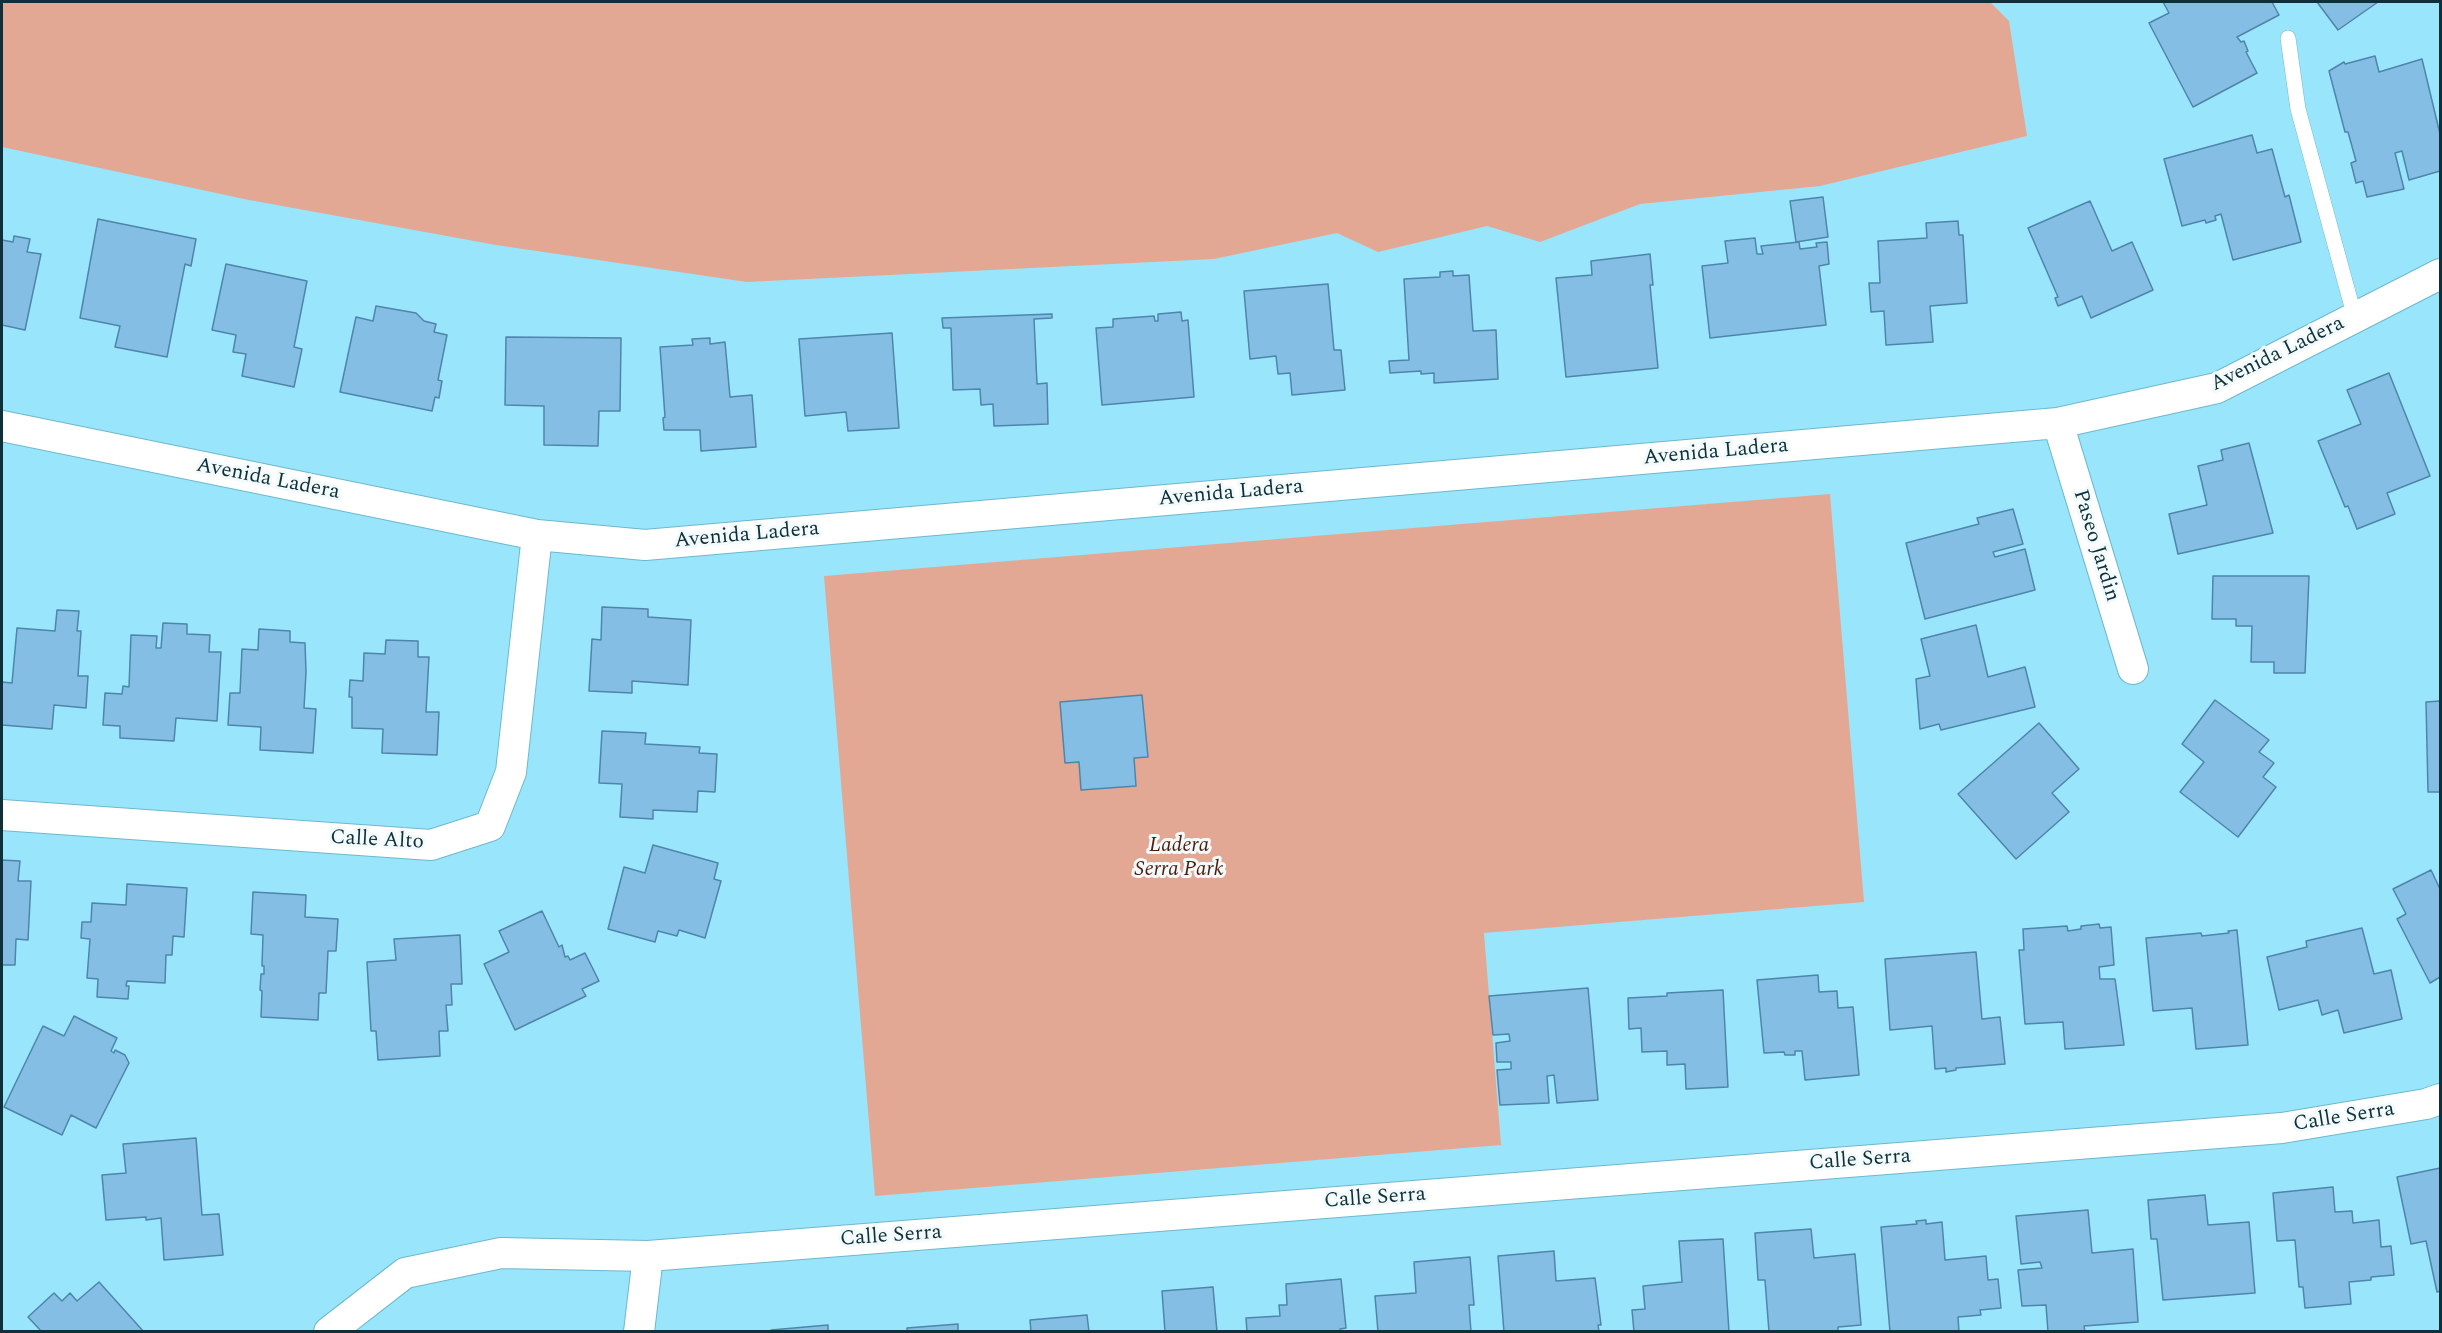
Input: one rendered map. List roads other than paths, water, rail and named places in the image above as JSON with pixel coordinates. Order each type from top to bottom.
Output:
[{"type":"street","name":"Avenida Ladera","points":[[2,426],[537,535],[645,545],[2058,423],[2217,388],[2440,274]]},
{"type":"street","name":"Paseo Jardin","points":[[2058,423],[2133,669]]},
{"type":"street","name":"Calle Alto","points":[[2,815],[431,845],[490,826],[511,772],[537,535]]},
{"type":"street","name":"Calle Serra","points":[[329,1332],[405,1273],[501,1253],[648,1256],[2282,1128],[2426,1104],[2440,1099]]},
{"type":"street","points":[[639,1332],[648,1256]]},
{"type":"lane","points":[[2288,38],[2298,110],[2355,318]]},
{"type":"park label","name":"Ladera Serra Park","points":[[1179,859]]}]
